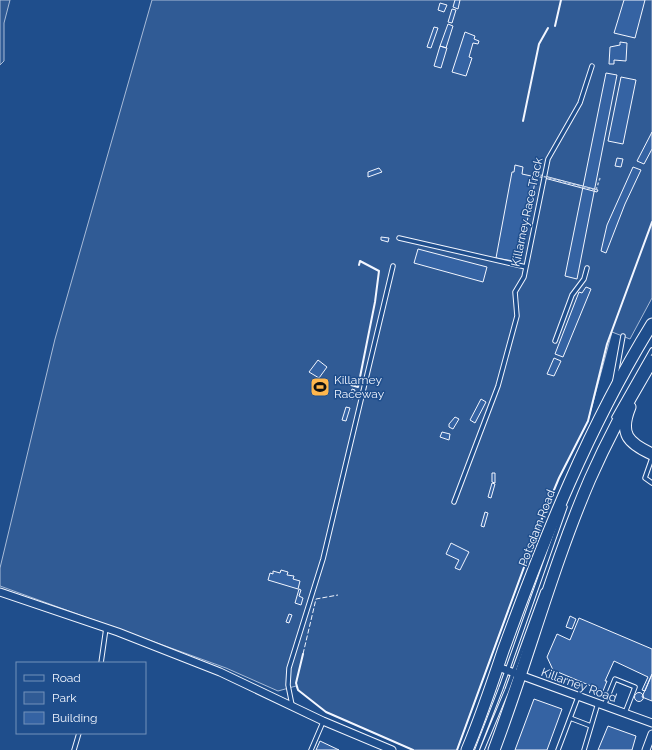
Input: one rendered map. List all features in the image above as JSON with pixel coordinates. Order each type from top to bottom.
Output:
[{"type":"main road","name":"Potsdam Road","points":[[494,750],[510,671],[563,497],[593,430],[614,388],[652,324]]},
{"type":"main road","name":"Potsdam Road","points":[[467,750],[510,671],[551,582],[590,478],[626,404],[652,361]]},
{"type":"main road","points":[[641,379],[628,411],[626,430],[632,444],[652,454]]},
{"type":"street","points":[[0,592],[106,628],[220,672],[323,721],[392,750]]},
{"type":"street","name":"Killarney Road","points":[[510,671],[652,723]]},
{"type":"street","points":[[646,750],[652,734]]},
{"type":"lane","name":"Killarney Race Track","points":[[454,502],[498,386],[517,316],[515,292],[524,277],[548,159],[580,103],[592,66]]},
{"type":"lane","points":[[400,238],[526,267]]},
{"type":"lane","points":[[293,707],[288,684],[289,668],[323,559],[393,266]]},
{"type":"lane","points":[[555,341],[572,295],[584,280],[587,268]]},
{"type":"lane","points":[[482,750],[565,507],[581,467],[617,393],[652,334]]},
{"type":"lane","points":[[614,388],[623,336]]},
{"type":"lane","points":[[611,423],[652,350]]},
{"type":"lane","points":[[477,750],[510,671],[571,512],[608,429]]},
{"type":"lane","points":[[652,458],[645,478],[652,483]]},
{"type":"lane","points":[[101,662],[106,628]]},
{"type":"lane","points":[[584,750],[591,726],[615,679],[635,687],[625,713]]},
{"type":"lane","points":[[558,750],[578,696]]},
{"type":"lane","points":[[570,718],[591,726]]},
{"type":"lane","points":[[311,750],[323,721]]},
{"type":"lane","points":[[74,750],[79,734]]},
{"type":"path","points":[[537,162],[534,174],[596,190],[600,178]]},
{"type":"green space","points":[[0,0],[10,0],[4,23],[4,61],[0,65]]},
{"type":"green space","name":"Killarney Raceway","points":[[152,0],[652,0],[652,298],[630,339],[612,332],[588,421],[559,478],[541,521],[457,750],[413,750],[326,712],[298,690],[296,686],[278,691],[226,668],[0,586],[0,568],[55,339]]},
{"type":"building","points":[[455,0],[460,0],[458,9],[453,7]]},
{"type":"building","points":[[624,0],[645,0],[635,38],[614,33]]},
{"type":"building","points":[[440,3],[447,5],[444,12],[438,10]]},
{"type":"building","points":[[452,9],[456,10],[452,23],[448,22]]},
{"type":"building","points":[[448,24],[453,26],[446,48],[440,46]]},
{"type":"building","points":[[434,27],[438,28],[431,48],[427,47]]},
{"type":"building","points":[[465,32],[475,36],[474,39],[479,41],[478,44],[473,43],[469,57],[472,58],[466,76],[452,72]]},
{"type":"building","points":[[620,42],[627,43],[626,61],[614,60],[614,64],[609,64],[610,47],[620,45]]},
{"type":"building","points":[[440,46],[447,48],[441,68],[434,66]]},
{"type":"building","points":[[606,73],[617,75],[577,279],[565,276]]},
{"type":"building","points":[[621,77],[636,80],[623,144],[608,141]]},
{"type":"building","points":[[652,132],[652,149],[644,164],[637,161]]},
{"type":"building","points":[[617,158],[623,159],[621,167],[615,166]]},
{"type":"building","points":[[515,165],[523,167],[522,174],[536,177],[519,262],[496,258],[512,172],[514,172]]},
{"type":"building","points":[[633,167],[641,170],[625,204],[606,253],[601,251],[607,225]]},
{"type":"building","points":[[379,168],[382,172],[368,177],[368,172]]},
{"type":"building","points":[[533,173],[598,190],[597,192],[533,175]]},
{"type":"building","points":[[381,237],[389,238],[388,242],[381,240]]},
{"type":"building","points":[[418,249],[487,267],[483,282],[414,263]]},
{"type":"building","points":[[586,287],[591,289],[563,357],[555,354],[579,292],[582,293]]},
{"type":"building","points":[[554,358],[561,361],[554,376],[547,374]]},
{"type":"building","points":[[318,360],[327,367],[319,378],[309,372]]},
{"type":"building","points":[[352,389],[355,390],[353,399],[349,398]]},
{"type":"building","points":[[481,399],[486,402],[475,423],[470,420]]},
{"type":"building","points":[[346,407],[350,408],[346,421],[342,420]]},
{"type":"building","points":[[455,417],[459,419],[453,429],[449,427],[449,424]]},
{"type":"building","points":[[442,432],[450,434],[449,440],[440,437]]},
{"type":"building","points":[[492,473],[495,473],[495,483],[492,482]]},
{"type":"building","points":[[492,483],[495,484],[491,498],[488,497]]},
{"type":"building","points":[[485,512],[488,513],[484,527],[481,526]]},
{"type":"building","points":[[451,543],[469,552],[460,570],[455,568],[459,560],[446,554]]},
{"type":"building","points":[[281,570],[288,572],[287,575],[294,576],[293,579],[300,581],[298,589],[268,580],[270,573],[273,574],[273,571],[280,573]]},
{"type":"building","points":[[299,589],[301,590],[299,596],[303,598],[301,605],[295,603]]},
{"type":"building","points":[[289,614],[292,615],[289,623],[286,622]]},
{"type":"building","points":[[570,616],[576,619],[572,629],[566,627]]},
{"type":"building","points":[[579,618],[652,649],[652,674],[645,691],[642,690],[648,677],[614,661],[605,681],[607,681],[603,691],[553,670],[547,657],[557,634],[570,640]]},
{"type":"building","points":[[652,674],[652,701],[642,697]]},
{"type":"building","points":[[639,692],[644,697],[639,702],[634,697]]},
{"type":"building","points":[[534,699],[562,709],[547,750],[515,750]]},
{"type":"building","points":[[608,726],[636,736],[632,750],[598,750]]},
{"type":"building","points":[[320,741],[339,750],[316,750]]},
{"type":"fence","points":[[303,654],[316,599],[338,595]]},
{"type":"wall","points":[[555,26],[561,0]]},
{"type":"wall","points":[[523,121],[539,44],[548,28]]},
{"type":"wall","points":[[457,750],[541,521],[559,478],[588,421],[607,344],[652,222]]},
{"type":"wall","points":[[351,385],[358,387],[375,302],[379,271],[360,261],[359,265]]},
{"type":"wall","points":[[303,654],[296,683],[298,690],[326,712],[413,750]]},
{"type":"place","name":"Killarney Raceway","points":[[320,387]]}]
